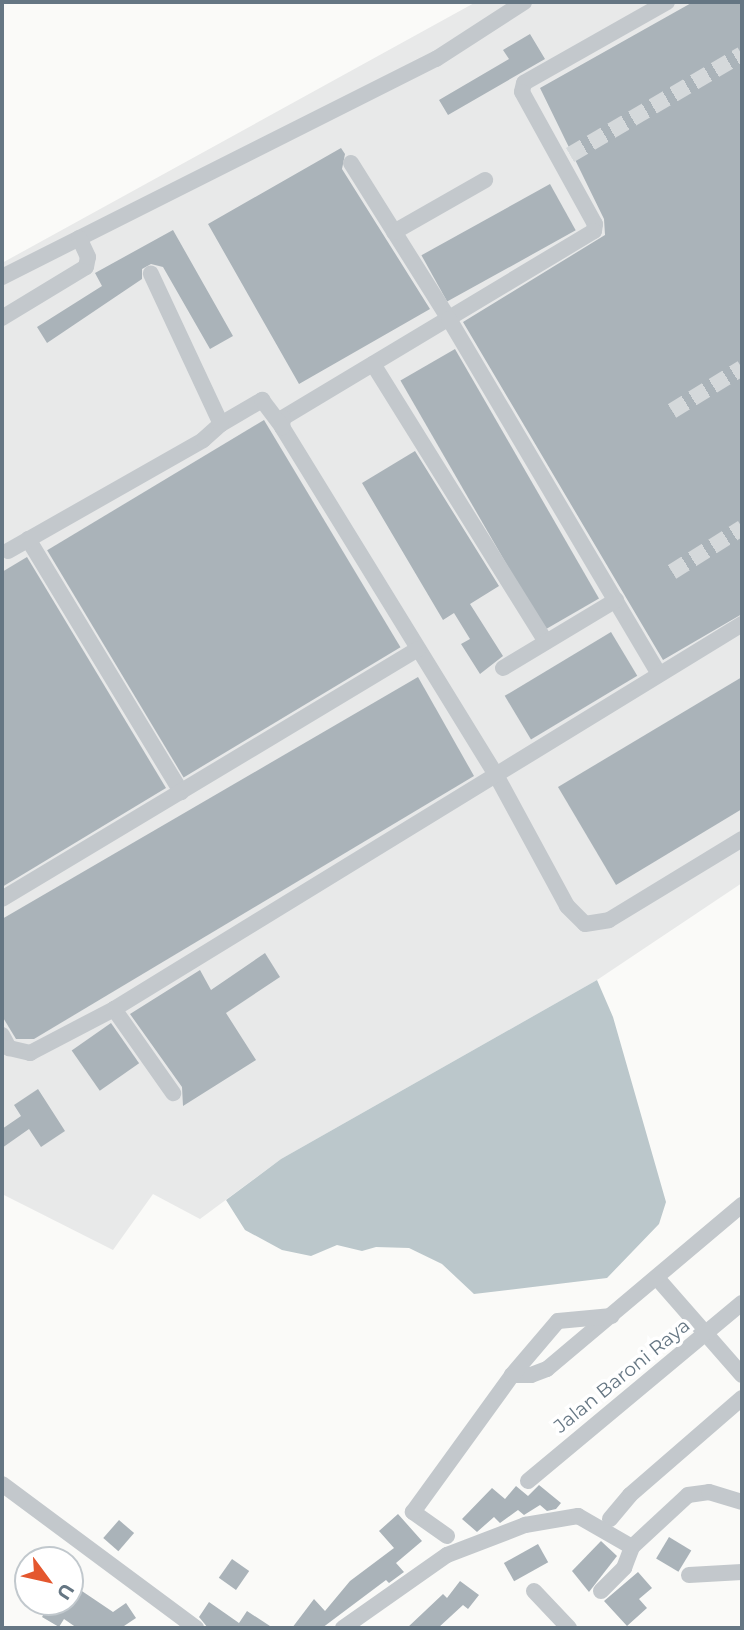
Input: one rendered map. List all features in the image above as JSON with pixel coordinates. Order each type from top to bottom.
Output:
[{"type":"street","points":[[2,277],[436,59],[524,2]]},
{"type":"street","points":[[282,427],[283,418],[594,231],[595,224],[565,158],[522,92],[524,83],[667,2]]},
{"type":"street","points":[[351,163],[449,318],[659,674]]},
{"type":"street","points":[[394,232],[485,180]]},
{"type":"street","points":[[2,318],[86,267],[89,257],[79,238]]},
{"type":"street","points":[[151,274],[221,424]]},
{"type":"street","points":[[373,364],[546,642]]},
{"type":"street","points":[[4,548],[28,539],[203,440],[221,424],[261,400],[282,427],[496,775],[567,906],[585,924],[610,920],[742,839]]},
{"type":"street","points":[[28,539],[181,792]]},
{"type":"street","points":[[503,668],[616,600]]},
{"type":"street","points":[[2,1035],[16,1052],[30,1053],[114,1009],[742,624]]},
{"type":"street","points":[[2,900],[418,649]]},
{"type":"street","points":[[114,1009],[173,1093]]},
{"type":"street","points":[[512,1375],[531,1375],[547,1369],[742,1205]]},
{"type":"street","points":[[657,1278],[742,1375]]},
{"type":"street","name":"Jalan Baroni Raya","points":[[528,1481],[742,1303]]},
{"type":"street","points":[[447,1536],[413,1511],[512,1375],[558,1321],[611,1316]]},
{"type":"street","points":[[610,1519],[630,1495],[742,1398]]},
{"type":"street","points":[[2,1484],[197,1628]]},
{"type":"street","points":[[601,1591],[624,1568],[632,1547],[688,1495],[709,1492],[742,1502]]},
{"type":"street","points":[[343,1628],[447,1555],[525,1525],[578,1516],[632,1547]]},
{"type":"street","points":[[689,1575],[742,1572]]},
{"type":"street","points":[[534,1591],[569,1628]]},
{"type":"shaded area","points":[[476,2],[742,2],[742,883],[597,980],[281,1159],[200,1219],[153,1194],[113,1250],[2,1194],[2,263]]},
{"type":"shaded area","points":[[597,980],[613,1017],[666,1202],[659,1224],[607,1278],[474,1294],[442,1264],[409,1248],[376,1247],[362,1251],[337,1245],[311,1256],[282,1250],[245,1230],[226,1200],[281,1159]]},
{"type":"building","points":[[693,2],[742,2],[742,614],[663,660],[463,322],[605,235],[604,219],[540,88]]},
{"type":"building","points":[[530,34],[545,59],[448,115],[439,100],[509,59],[503,50]]},
{"type":"building","points":[[341,148],[345,154],[342,169],[430,309],[299,384],[208,224]]},
{"type":"building","points":[[550,184],[576,230],[447,302],[421,255]]},
{"type":"building","points":[[173,230],[233,336],[210,349],[163,267],[151,264],[142,269],[142,279],[47,343],[37,327],[102,286],[95,273]]},
{"type":"building","points":[[455,349],[599,598],[544,630],[400,380]]},
{"type":"building","points":[[264,420],[400,647],[184,777],[47,550]]},
{"type":"building","points":[[415,451],[499,586],[470,604],[503,656],[480,674],[461,644],[470,639],[454,613],[443,620],[362,483]]},
{"type":"building","points":[[27,557],[166,788],[2,887],[2,572]]},
{"type":"building","points":[[611,632],[637,676],[531,740],[505,696]]},
{"type":"building","points":[[418,677],[474,776],[34,1039],[16,1039],[2,1016],[2,919]]},
{"type":"building","points":[[742,677],[742,809],[616,885],[558,787]]},
{"type":"building","points":[[265,953],[280,977],[226,1013],[256,1060],[183,1106],[182,1087],[130,1014],[200,970],[211,990]]},
{"type":"building","points":[[111,1023],[139,1063],[100,1091],[72,1051]]},
{"type":"building","points":[[38,1089],[65,1131],[41,1147],[29,1129],[2,1148],[2,1129],[21,1116],[14,1105]]},
{"type":"building","points":[[539,1485],[561,1503],[556,1509],[547,1511],[540,1505],[524,1515],[518,1510],[500,1523],[494,1517],[477,1532],[462,1519],[492,1488],[505,1499],[516,1486],[528,1496]]},
{"type":"building","points":[[398,1514],[422,1541],[396,1563],[404,1572],[389,1583],[386,1580],[322,1628],[292,1628],[314,1599],[325,1611],[350,1581],[394,1548],[379,1531]]},
{"type":"building","points":[[119,1520],[134,1533],[118,1551],[103,1538]]},
{"type":"building","points":[[669,1537],[691,1550],[678,1572],[656,1558]]},
{"type":"building","points":[[601,1541],[617,1556],[589,1592],[572,1571]]},
{"type":"building","points":[[538,1544],[548,1562],[514,1581],[504,1563]]},
{"type":"building","points":[[232,1559],[249,1571],[236,1590],[219,1578]]},
{"type":"building","points":[[638,1572],[652,1588],[639,1599],[647,1608],[627,1626],[604,1601]]},
{"type":"building","points":[[460,1581],[479,1595],[468,1609],[463,1605],[438,1628],[407,1628],[443,1594],[447,1598]]},
{"type":"building","points":[[84,1592],[113,1612],[126,1603],[136,1618],[121,1628],[77,1628],[64,1619],[59,1627],[42,1617],[84,1616]]},
{"type":"building","points":[[209,1602],[239,1623],[247,1611],[273,1628],[208,1628],[199,1617]]},
{"type":"tunnel","points":[[570,155],[742,54]]},
{"type":"tunnel","points":[[672,411],[742,368]]},
{"type":"tunnel","points":[[672,572],[742,528]]}]
